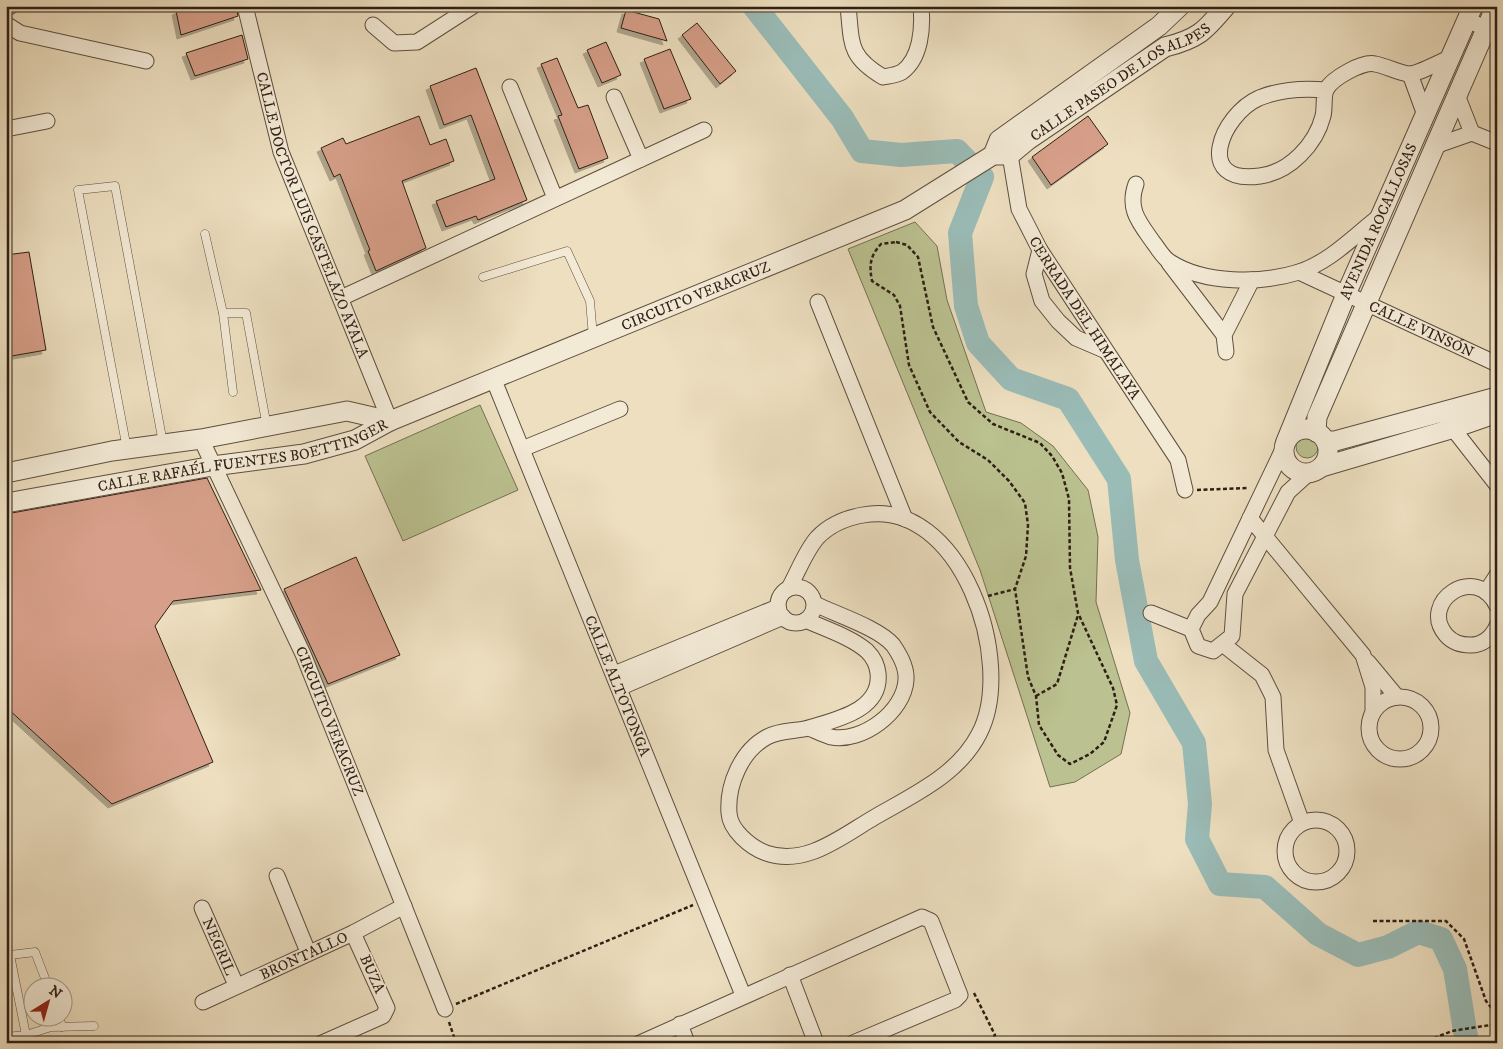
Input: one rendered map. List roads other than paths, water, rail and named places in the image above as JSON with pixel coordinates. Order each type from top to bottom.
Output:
[{"type":"street","points":[[6,8],[11,6]]},
{"type":"street","name":"CALLE DOCTOR LUIS CASTELAZO AYALA","points":[[245,6],[281,152],[390,420]]},
{"type":"street","points":[[373,25],[394,43],[417,42],[474,6]]},
{"type":"street","points":[[848,6],[852,48],[865,66],[883,77],[901,72],[915,57],[923,23],[920,6]]},
{"type":"street","name":"CALLE PASEO DE LOS ALPES","points":[[997,153],[1159,26],[1180,6]]},
{"type":"street","name":"CALLE PASEO DE LOS ALPES","points":[[997,153],[1028,140],[1165,47],[1189,41],[1213,24],[1226,6]]},
{"type":"street","points":[[1470,13],[1493,16]]},
{"type":"street","name":"AVENIDA ROCALLOSAS","points":[[1191,629],[1198,615],[1210,602],[1286,443],[1347,292],[1470,13]]},
{"type":"street","name":"AVENIDA ROCALLOSAS","points":[[1321,436],[1317,417],[1493,16]]},
{"type":"street","points":[[6,24],[20,33],[146,62]]},
{"type":"street","points":[[1326,90],[1283,90],[1258,99],[1242,110],[1219,144],[1219,159],[1226,169],[1240,177],[1262,176],[1286,166],[1305,151],[1319,130],[1326,90],[1348,70],[1373,63],[1410,74],[1450,58]]},
{"type":"street","points":[[1410,74],[1425,115]]},
{"type":"street","points":[[510,87],[555,198]]},
{"type":"street","points":[[1457,95],[1472,133]]},
{"type":"street","points":[[614,96],[641,159]]},
{"type":"street","points":[[6,129],[47,121]]},
{"type":"street","points":[[341,298],[704,130]]},
{"type":"street","points":[[1435,146],[1472,133],[1497,143]]},
{"type":"street","name":"CIRCUITO VERACRUZ","points":[[390,420],[904,210],[997,153]]},
{"type":"street","name":"CERRADA DEL HIMALAYA","points":[[997,153],[1019,209],[1040,250],[1178,460],[1186,490]]},
{"type":"street","points":[[1397,178],[1418,187]]},
{"type":"street","points":[[1136,184],[1132,197],[1136,219],[1224,335],[1226,352]]},
{"type":"street","points":[[1169,262],[1204,276],[1252,280],[1299,272],[1327,258],[1380,216]]},
{"type":"street","points":[[1040,250],[1034,274],[1042,301],[1058,321],[1076,338],[1104,350]]},
{"type":"street","name":"CALLE VINSÓN","points":[[1299,272],[1347,292],[1368,304],[1497,364]]},
{"type":"street","points":[[1224,335],[1252,280]]},
{"type":"street","points":[[818,302],[905,519]]},
{"type":"street","name":"CALLE ALTOTONGA","points":[[493,378],[744,995]]},
{"type":"street","points":[[1497,397],[1447,421],[1315,470],[1295,471],[1284,454],[1286,443],[1297,430],[1304,429],[1335,441],[1447,421],[1497,414]]},
{"type":"street","points":[[522,449],[620,409]]},
{"type":"street","name":"CALLE RAFAÉL FUENTES BOETTINGER","points":[[7,473],[127,449],[201,439],[347,411],[390,420]]},
{"type":"street","name":"CALLE RAFAÉL FUENTES BOETTINGER","points":[[10,502],[213,466],[304,454],[355,440],[390,420]]},
{"type":"street","points":[[1447,421],[1497,485]]},
{"type":"street","points":[[1151,612],[1191,629],[1198,646],[1213,651],[1232,636],[1235,594],[1288,492],[1315,470],[1328,455],[1321,436]]},
{"type":"street","name":"CIRCUITO VERACRUZ","points":[[201,439],[304,654],[445,1009]]},
{"type":"street","points":[[7,473],[10,502]]},
{"type":"street","points":[[796,588],[800,567],[809,549],[829,528],[849,518],[874,513],[905,519],[922,527],[941,542],[956,561],[987,632],[992,670],[990,705],[980,733],[963,758],[937,781],[814,853],[788,858],[764,853],[742,838],[730,820],[728,801],[733,778],[746,755],[765,738],[787,730],[809,728],[858,711],[870,700],[877,690],[879,677],[877,664],[868,652],[857,644],[806,620]]},
{"type":"street","points":[[1250,518],[1265,534],[1363,655],[1397,697],[1417,703],[1424,710],[1429,719],[1429,739],[1416,755],[1396,759],[1378,750],[1372,741],[1369,732],[1373,712],[1373,687],[1363,655]]},
{"type":"street","points":[[1486,592],[1497,575]]},
{"type":"street","points":[[1497,606],[1486,592],[1468,586],[1450,593],[1440,609],[1442,628],[1456,642],[1475,645],[1484,642],[1497,626]]},
{"type":"street","points":[[796,588],[811,595],[815,604],[874,631],[892,643],[904,661],[906,680],[902,696],[893,711],[868,730],[850,736],[832,737],[809,728]]},
{"type":"street","points":[[796,588],[781,596],[781,612],[794,623],[806,620],[811,616],[815,604]]},
{"type":"street","points":[[617,681],[781,612]]},
{"type":"street","points":[[1224,644],[1262,675],[1273,697],[1276,750],[1302,823]]},
{"type":"street","points":[[1373,712],[1380,704],[1397,697]]},
{"type":"street","points":[[1322,820],[1339,830],[1347,849],[1341,868],[1334,876],[1315,882],[1296,875],[1289,867],[1285,857],[1286,842],[1294,829],[1302,823],[1322,820]]},
{"type":"street","points":[[277,876],[308,952]]},
{"type":"street","name":"BRONTALLO","points":[[202,1002],[353,933],[404,906]]},
{"type":"street","name":"NEGRIL","points":[[202,908],[236,986]]},
{"type":"street","points":[[640,1043],[922,917],[931,921],[960,995],[955,1000],[853,1043]]},
{"type":"street","name":"BUZA","points":[[322,1043],[384,1016],[387,1008],[353,933]]},
{"type":"street","points":[[790,975],[816,1043]]},
{"type":"street","points":[[680,1024],[688,1043]]},
{"type":"lane","points":[[127,449],[78,190],[115,186],[163,443]]},
{"type":"lane","points":[[205,234],[223,313],[233,392]]},
{"type":"lane","points":[[483,277],[567,251],[590,301],[593,337]]},
{"type":"lane","points":[[223,313],[246,313],[267,426]]},
{"type":"lane","points":[[22,1015],[10,955],[35,952],[44,976]]},
{"type":"lane","points":[[24,1026],[26,1035]]},
{"type":"lane","points":[[6,1037],[26,1035],[51,1026]]},
{"type":"lane","points":[[72,1026],[94,1026]]},
{"type":"waterway","points":[[754,6],[842,118],[862,151],[901,155],[957,151],[982,177],[960,233],[966,306],[978,343],[1011,379],[1068,399],[1119,479],[1127,560],[1146,661],[1194,743],[1200,804],[1197,839],[1220,884],[1265,887],[1318,934],[1358,955],[1388,947],[1418,932],[1441,939],[1455,969],[1467,1043]]}]
